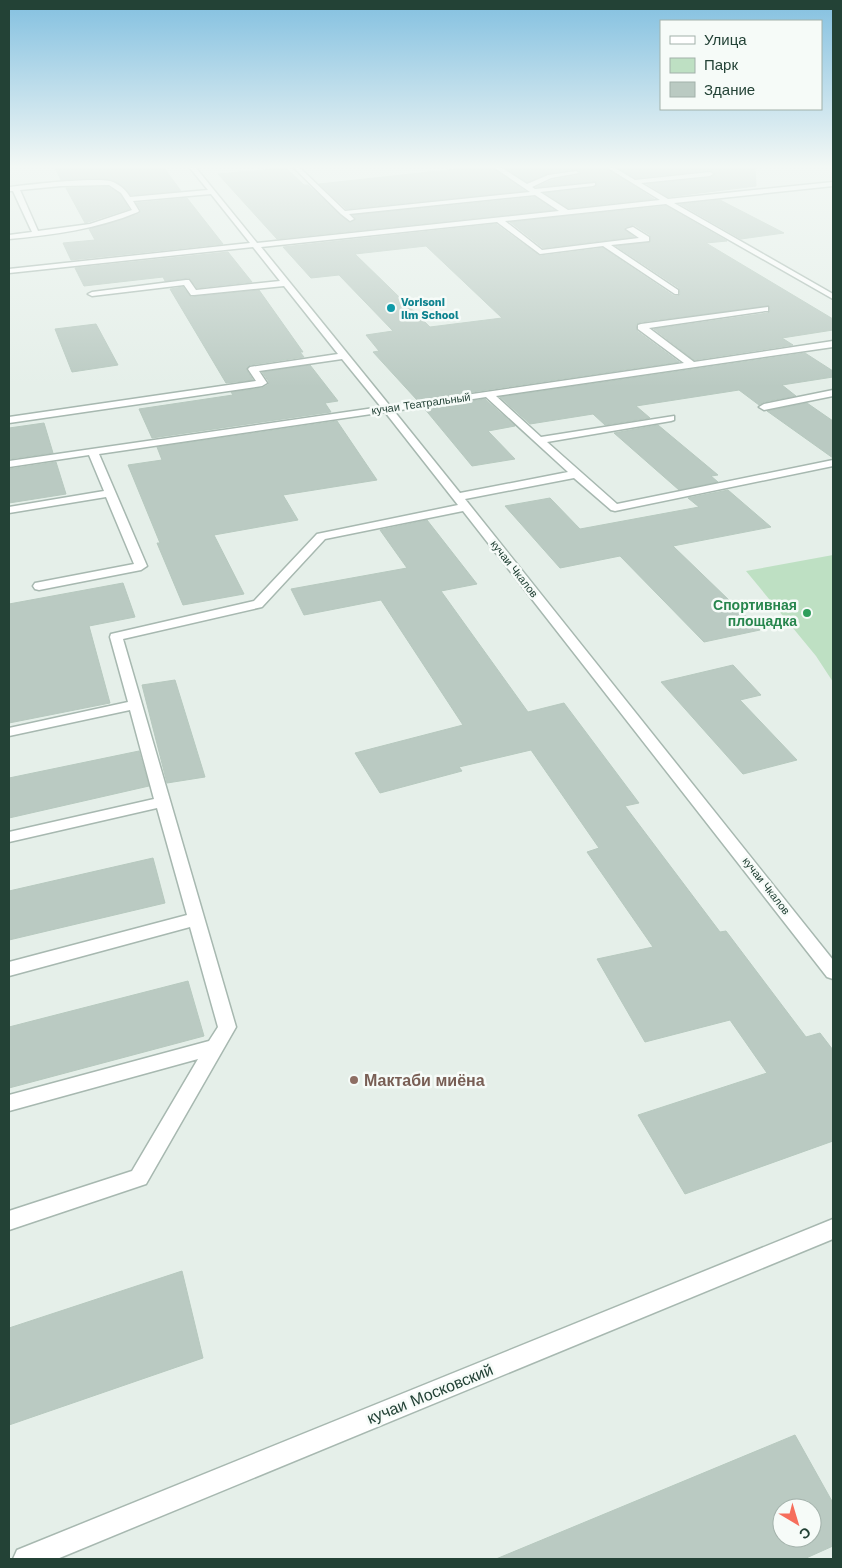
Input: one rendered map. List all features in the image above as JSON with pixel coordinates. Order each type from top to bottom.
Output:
[{"type":"street","name":"кучаи Чкалов","points":[[255,241],[285,283],[388,409],[833,972]]},
{"type":"street","points":[[9,271],[292,241]]},
{"type":"street","points":[[526,241],[540,252],[624,241]]},
{"type":"street","points":[[736,241],[833,297]]},
{"type":"street","points":[[604,244],[675,292]]},
{"type":"street","points":[[92,294],[186,282],[194,294],[285,283]]},
{"type":"street","points":[[693,365],[641,326],[765,309]]},
{"type":"street","name":"кучаи Театральный","points":[[9,464],[833,344]]},
{"type":"street","points":[[9,420],[262,382],[253,369],[344,356]]},
{"type":"street","points":[[488,394],[615,508],[833,464]]},
{"type":"street","points":[[764,407],[833,394]]},
{"type":"street","points":[[539,440],[671,418]]},
{"type":"street","points":[[39,586],[141,566],[92,452]]},
{"type":"street","points":[[9,1220],[140,1178],[228,1027],[116,638],[258,604],[321,536],[576,474]]},
{"type":"street","points":[[9,510],[110,493]]},
{"type":"street","points":[[9,732],[135,705]]},
{"type":"street","points":[[9,837],[163,802]]},
{"type":"street","points":[[9,969],[196,919]]},
{"type":"street","points":[[9,1103],[215,1047]]},
{"type":"street","name":"кучаи Московский","points":[[26,1559],[833,1229]]},
{"type":"green space","name":"Спортивная площадка","points":[[833,555],[833,682],[816,656],[746,571]]},
{"type":"building","points":[[82,241],[221,241],[223,244],[71,260],[63,243]]},
{"type":"building","points":[[337,241],[520,241],[540,256],[603,248],[674,296],[678,296],[680,294],[679,288],[616,246],[650,242],[725,241],[706,243],[833,319],[833,330],[782,338],[793,345],[694,360],[654,329],[768,313],[770,311],[769,306],[641,322],[636,324],[637,331],[679,362],[417,400],[373,352],[379,351],[366,335],[393,331],[339,275],[311,278],[283,247]],"holes":[[[426,246],[502,318],[430,327],[355,254]]]},
{"type":"building","points":[[534,241],[599,241],[543,248]]},
{"type":"building","points":[[228,252],[252,282],[197,288],[189,278],[165,281],[163,277],[84,286],[75,268]]},
{"type":"building","points":[[183,287],[191,297],[259,290],[303,352],[300,352],[304,357],[250,365],[246,369],[253,380],[226,383],[170,289]]},
{"type":"building","points":[[96,324],[118,365],[72,372],[55,329]]},
{"type":"building","points":[[805,353],[833,371],[833,377],[782,385],[796,396],[764,402],[759,405],[739,390],[636,406],[650,418],[605,425],[593,414],[530,424],[500,397]]},
{"type":"building","points":[[310,365],[338,401],[325,403],[331,412],[152,438],[139,409],[233,395],[231,392],[262,388],[268,385],[269,382],[262,372]]},
{"type":"building","points":[[485,399],[515,426],[488,431],[515,459],[472,466],[424,408]]},
{"type":"building","points":[[807,403],[833,421],[833,458],[767,411]]},
{"type":"building","points":[[337,421],[377,480],[283,495],[298,520],[214,535],[244,594],[183,605],[157,543],[160,543],[128,465],[162,460],[157,447]]},
{"type":"building","points":[[44,423],[53,453],[9,459],[9,428]]},
{"type":"building","points":[[658,425],[718,475],[711,476],[718,482],[679,490],[614,433]]},
{"type":"building","points":[[56,462],[66,494],[9,503],[9,469]]},
{"type":"building","points":[[728,490],[771,527],[673,546],[760,630],[704,642],[620,556],[560,568],[505,506],[550,498],[580,529],[699,507],[688,498]]},
{"type":"building","points":[[427,520],[477,584],[441,591],[528,712],[564,703],[639,803],[625,806],[720,932],[726,931],[806,1037],[820,1033],[833,1050],[833,1141],[685,1194],[638,1115],[767,1073],[730,1020],[645,1042],[597,959],[653,947],[587,852],[599,848],[531,750],[459,767],[462,771],[380,793],[355,753],[463,725],[381,600],[304,615],[291,589],[407,568],[380,530]]},
{"type":"building","points":[[123,583],[135,617],[89,626],[110,703],[9,723],[9,604]]},
{"type":"building","points":[[733,665],[761,695],[740,700],[797,760],[743,774],[661,682]]},
{"type":"building","points":[[175,680],[205,777],[167,783],[142,685]]},
{"type":"building","points":[[139,751],[149,786],[9,818],[9,778]]},
{"type":"building","points":[[153,858],[165,903],[9,940],[9,891]]},
{"type":"building","points":[[188,981],[204,1036],[9,1088],[9,1027]]},
{"type":"building","points":[[182,1271],[203,1358],[9,1425],[9,1328]]},
{"type":"building","points":[[795,1435],[833,1503],[833,1546],[804,1559],[496,1559]]},
{"type":"place","name":"Vorisoni Ilm School","points":[[391,308]]},
{"type":"place","name":"Спортивная площадка","points":[[807,613]]},
{"type":"place","name":"Мактаби миёна","points":[[354,1080]]}]
